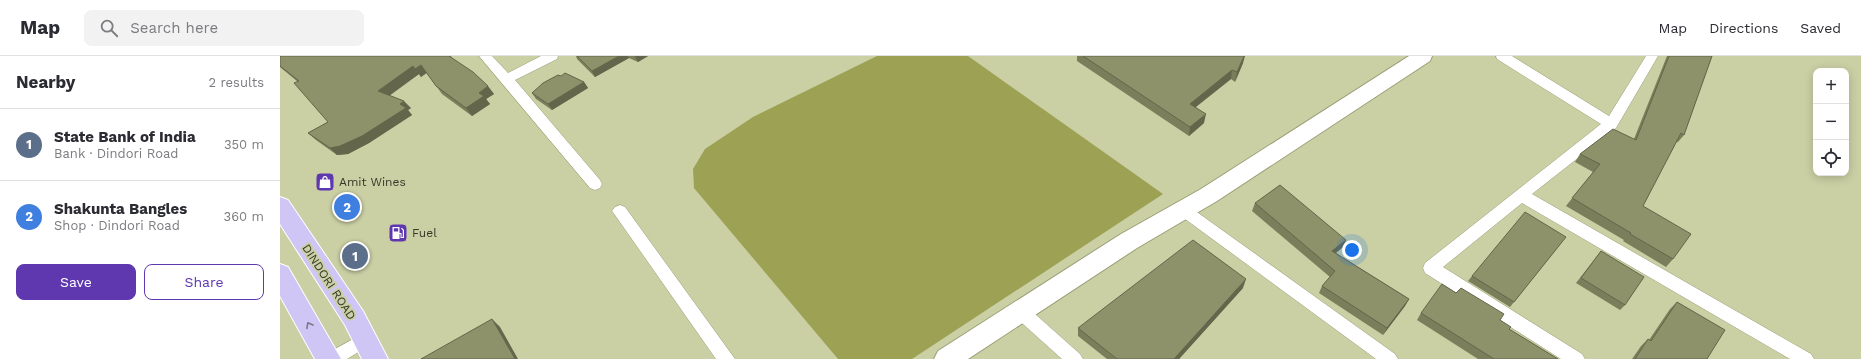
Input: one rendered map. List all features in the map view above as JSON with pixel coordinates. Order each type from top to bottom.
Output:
[{"type":"main road","name":"DINDORI ROAD","points":[[280,206],[354,318],[370,350]]},
{"type":"main road","points":[[280,274],[328,359]]},
{"type":"street","points":[[485,56],[595,184]]},
{"type":"street","points":[[506,79],[552,56]]},
{"type":"street","points":[[948,359],[1020,311],[1182,209],[1209,195],[1423,56]]},
{"type":"street","points":[[1502,56],[1611,124]]},
{"type":"street","points":[[1576,359],[1431,268],[1611,124],[1652,56]]},
{"type":"street","points":[[1521,195],[1805,359]]},
{"type":"street","points":[[1182,209],[1389,359]]},
{"type":"street","points":[[620,211],[726,359]]},
{"type":"street","points":[[1020,311],[1074,359]]},
{"type":"street","points":[[332,359],[370,350]]},
{"type":"green space","points":[[877,56],[968,56],[1163,194],[912,359],[838,359],[694,188],[693,169],[705,149],[753,117]]},
{"type":"building","points":[[280,56],[449,56],[473,72],[488,86],[479,93],[484,96],[466,108],[436,86],[421,65],[415,69],[413,66],[378,91],[404,101],[400,104],[406,108],[362,136],[340,146],[330,148],[308,133],[328,122],[294,83],[299,81],[280,66]]},
{"type":"building","points":[[577,56],[619,56],[592,71]]},
{"type":"building","points":[[1083,56],[1244,56],[1237,72],[1232,70],[1190,104],[1206,114],[1190,127]]},
{"type":"building","points":[[1669,56],[1712,56],[1684,135],[1681,133],[1643,206],[1691,234],[1673,259],[1572,198],[1600,164],[1580,154],[1613,129],[1636,140]]},
{"type":"building","points":[[565,73],[584,82],[548,104],[532,93],[543,83]]},
{"type":"building","points":[[1280,185],[1346,240],[1332,251],[1409,299],[1387,328],[1322,286],[1335,271],[1255,203]]},
{"type":"building","points":[[1525,212],[1566,237],[1514,302],[1472,276]]},
{"type":"building","points":[[1193,240],[1246,279],[1174,359],[1117,359],[1078,328]]},
{"type":"building","points":[[1601,251],[1644,277],[1625,305],[1581,278]]},
{"type":"building","points":[[1442,284],[1456,293],[1461,288],[1504,314],[1500,320],[1511,327],[1509,329],[1558,359],[1494,359],[1421,313]]},
{"type":"building","points":[[1677,302],[1725,330],[1707,359],[1635,359],[1648,339],[1651,341]]},
{"type":"building","points":[[492,319],[515,359],[421,359]]},
{"type":"place","name":"Amit Wines","points":[[325,182]]},
{"type":"place","name":"Shakunta Bangles","points":[[347,207]]},
{"type":"place","name":"Fuel","points":[[398,233]]},
{"type":"place","name":"State Bank of India","points":[[355,256]]}]
